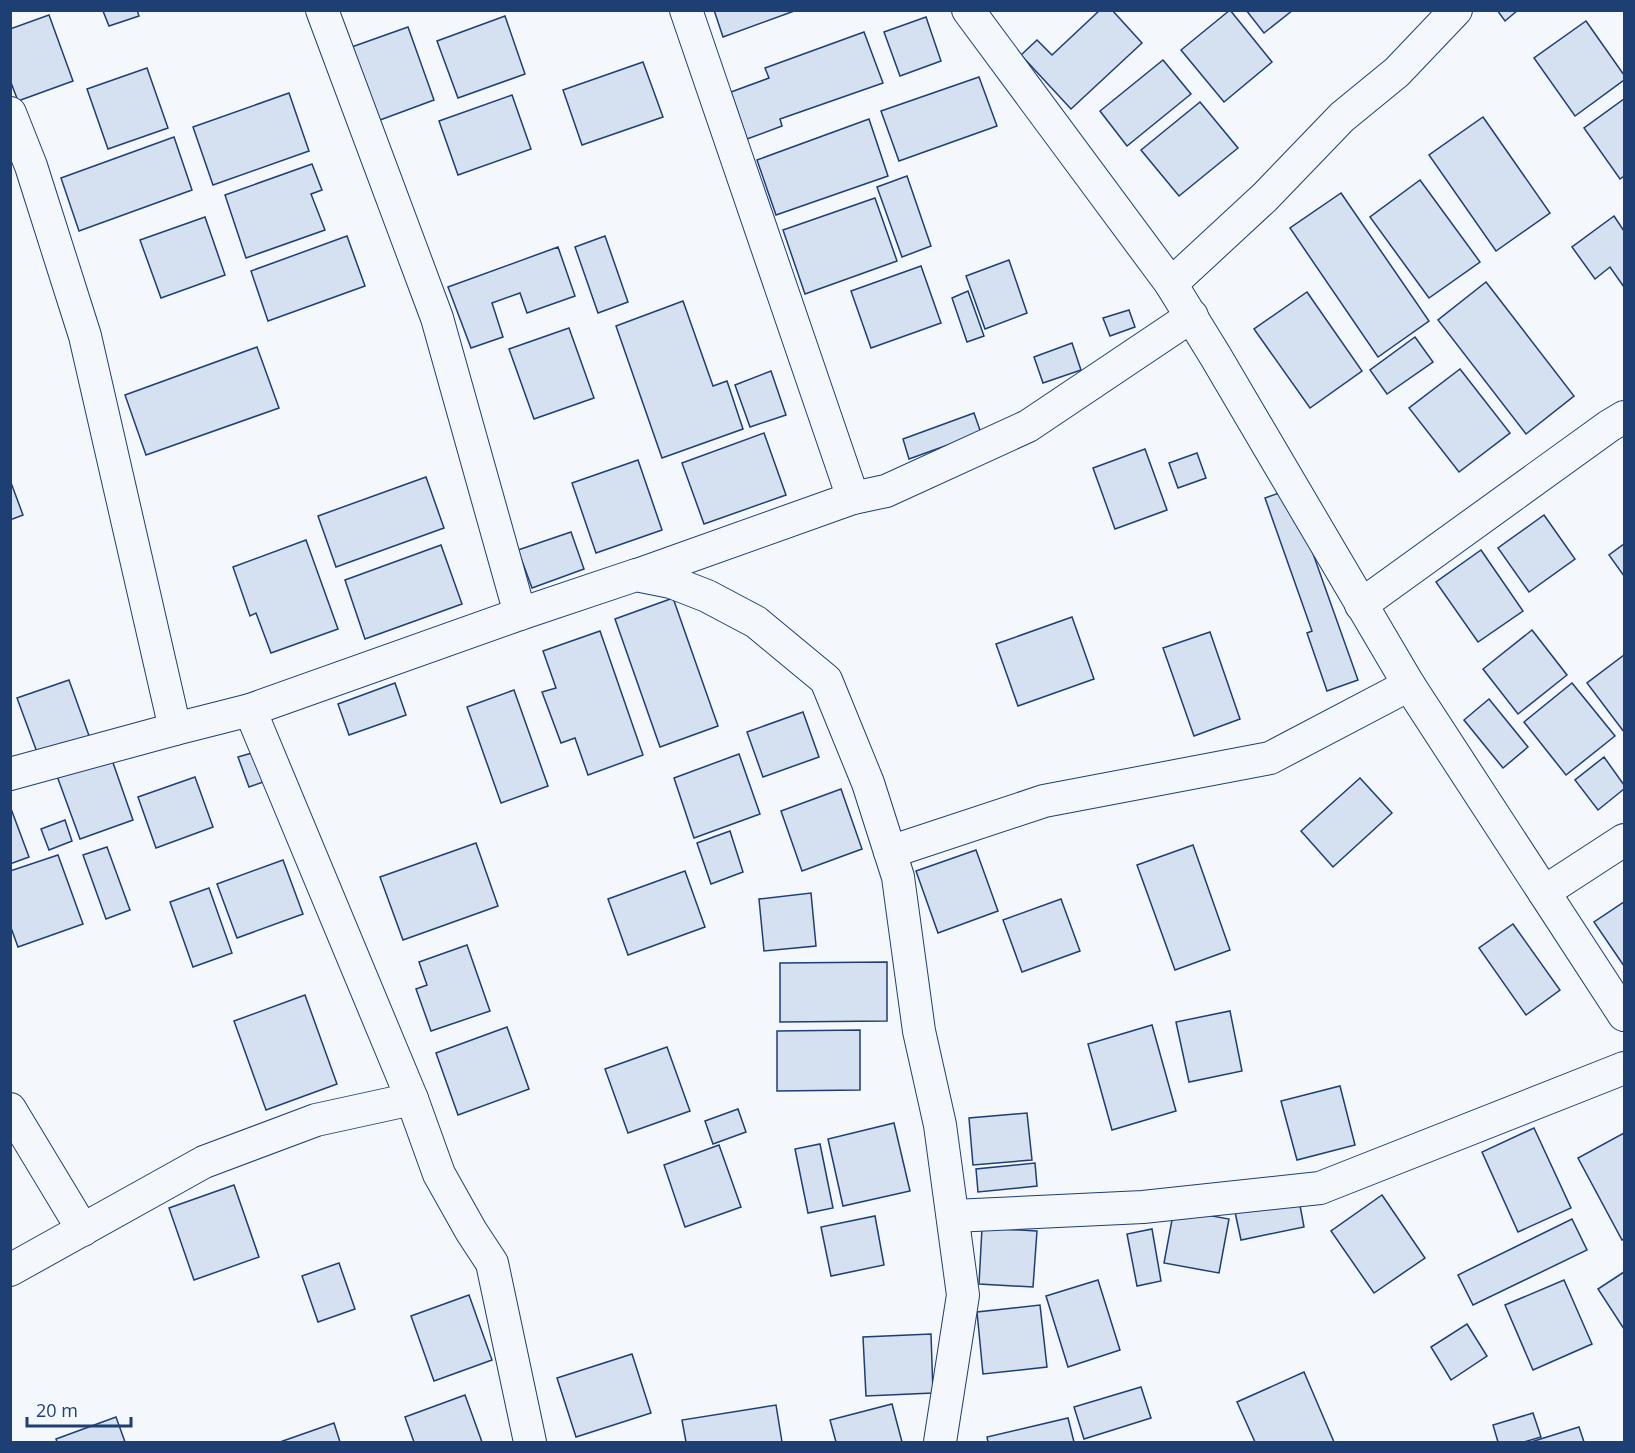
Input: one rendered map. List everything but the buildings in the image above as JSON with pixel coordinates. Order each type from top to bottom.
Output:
[{"type":"street","points":[[322,10],[437,318],[520,614]]},
{"type":"street","points":[[686,10],[853,498]]},
{"type":"street","points":[[968,10],[1171,284],[1192,316],[1409,685],[1624,1015]]},
{"type":"street","points":[[1171,284],[1265,197],[1342,117],[1397,72],[1456,10]]},
{"type":"street","points":[[10,113],[31,166],[85,336],[175,729]]},
{"type":"street","points":[[10,774],[250,710],[853,498],[886,492],[1028,426],[1192,316]]},
{"type":"street","points":[[1361,604],[1624,417]]},
{"type":"street","points":[[636,575],[671,582],[707,596],[756,622],[826,680],[868,783],[898,877],[919,1031],[940,1125],[963,1295],[940,1443]]},
{"type":"street","points":[[890,852],[1044,801],[1270,758],[1409,685]]},
{"type":"street","points":[[250,710],[412,1100],[439,1174],[492,1263],[530,1443]]},
{"type":"street","points":[[1544,892],[1624,840]]},
{"type":"street","points":[[953,1216],[1143,1207],[1320,1188],[1624,1068]]},
{"type":"street","points":[[10,1269],[204,1162],[316,1120],[412,1100]]},
{"type":"street","points":[[10,1109],[83,1230]]}]
